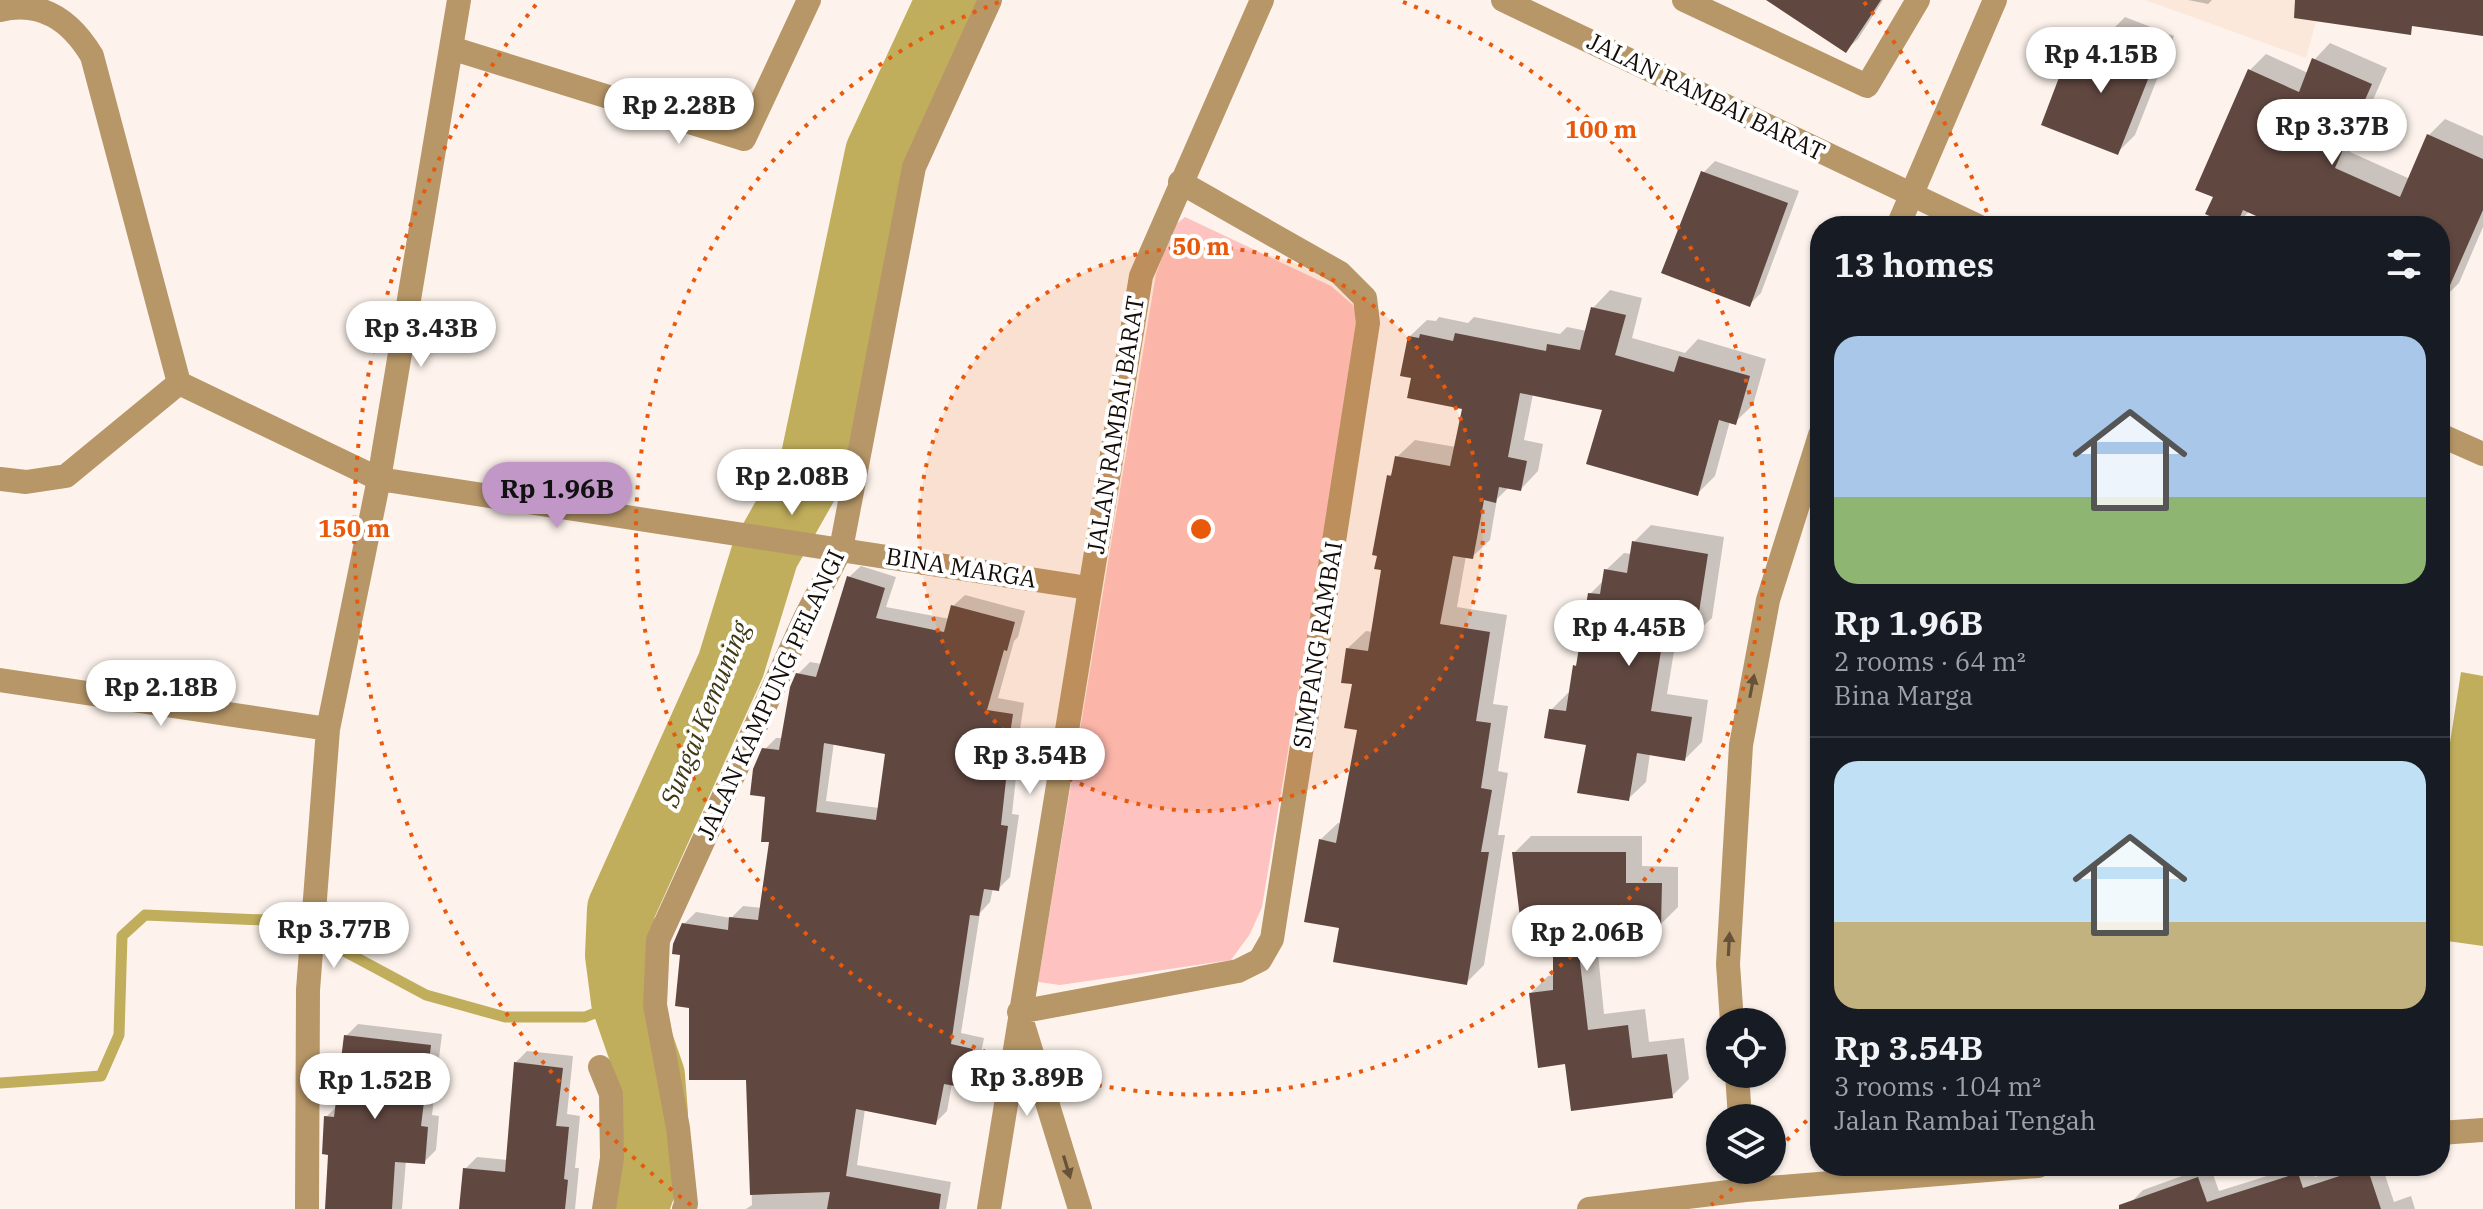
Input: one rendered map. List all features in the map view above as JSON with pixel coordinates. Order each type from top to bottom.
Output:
[{"type":"street","points":[[307,1209],[308,990],[328,729],[379,479],[459,0]]},
{"type":"street","points":[[451,48],[744,139],[809,0]]},
{"type":"street","name":"JALAN KAMPUNG PELANGI","points":[[684,1209],[678,1128],[655,1005],[658,940],[837,549],[914,167],[990,0]]},
{"type":"street","name":"JALAN RAMBAI BARAT","points":[[989,1209],[1141,276],[1262,0]]},
{"type":"street","name":"JALAN RAMBAI BARAT","points":[[1503,0],[1956,216]]},
{"type":"street","points":[[1684,0],[1867,86],[1918,0]]},
{"type":"street","points":[[1902,216],[1995,0]]},
{"type":"street","points":[[0,10],[15,4],[32,5],[62,18],[79,33],[92,56],[179,383],[379,479]]},
{"type":"street","name":"SIMPANG RAMBAI","points":[[1019,1012],[1238,971],[1260,960],[1272,939],[1368,323],[1365,298],[1340,273],[1180,182]]},
{"type":"street","points":[[0,479],[26,482],[66,476],[179,383]]},
{"type":"street","points":[[2450,439],[2483,454]]},
{"type":"street","points":[[1731,1008],[1728,964],[1741,745],[1768,600],[1810,467]]},
{"type":"street","name":"BINA MARGA","points":[[379,479],[1088,588]]},
{"type":"street","points":[[0,680],[328,729]]},
{"type":"street","points":[[1019,1012],[1080,1209]]},
{"type":"street","points":[[600,1067],[611,1094],[612,1158],[604,1209]]},
{"type":"street","points":[[2450,1132],[2483,1130]]},
{"type":"street","points":[[1589,1209],[1746,1190],[1916,1176]]},
{"type":"shaded area","points":[[2145,0],[2322,0],[2306,58]]},
{"type":"shaded area","points":[[1185,217],[1331,286],[1353,305],[1359,323],[1262,907],[1250,934],[1231,960],[1060,985],[1038,982],[1156,274],[1175,225]]},
{"type":"shaded area","points":[[2461,672],[2483,676],[2483,946],[2450,941],[2450,743]]},
{"type":"building","points":[[1766,0],[1881,0],[1846,53]]},
{"type":"building","points":[[2295,0],[2483,0],[2483,36],[2412,26],[2411,35],[2294,18]]},
{"type":"building","points":[[2105,34],[2158,54],[2118,155],[2041,125],[2066,59],[2092,69]]},
{"type":"building","points":[[2312,58],[2372,84],[2335,168],[2400,197],[2427,134],[2483,159],[2483,210],[2450,285],[2450,216],[2256,216],[2243,210],[2240,216],[2205,214],[2213,197],[2195,190],[2248,69],[2299,92]]},
{"type":"building","points":[[1701,171],[1788,203],[1750,307],[1661,273]]},
{"type":"building","points":[[1591,307],[1626,315],[1615,355],[1674,372],[1679,356],[1750,376],[1736,425],[1719,420],[1698,496],[1586,464],[1602,410],[1520,393],[1508,457],[1527,461],[1521,491],[1499,487],[1496,503],[1484,500],[1473,559],[1453,556],[1440,624],[1490,632],[1476,721],[1491,723],[1481,788],[1492,790],[1481,852],[1489,852],[1467,985],[1333,962],[1339,928],[1304,922],[1319,839],[1336,843],[1357,730],[1344,728],[1352,684],[1341,683],[1346,648],[1368,651],[1381,570],[1374,569],[1377,556],[1372,555],[1387,475],[1391,476],[1395,456],[1450,466],[1462,409],[1407,398],[1411,378],[1400,376],[1408,336],[1419,338],[1420,334],[1453,341],[1455,333],[1546,351],[1547,344],[1580,350]]},
{"type":"building","points":[[1632,541],[1708,554],[1695,638],[1664,633],[1651,711],[1692,717],[1685,761],[1637,753],[1629,801],[1577,793],[1586,745],[1544,738],[1549,709],[1566,711],[1588,593],[1600,594],[1604,569],[1627,573]]},
{"type":"building","points":[[847,576],[885,588],[876,618],[944,632],[951,605],[1015,622],[987,710],[1013,714],[1001,825],[1008,826],[999,891],[984,889],[979,916],[970,915],[951,1044],[973,1049],[966,1088],[944,1084],[936,1125],[856,1109],[846,1176],[941,1194],[939,1209],[827,1209],[830,1192],[750,1195],[746,1080],[689,1080],[689,1008],[675,1006],[680,955],[672,954],[673,944],[682,923],[728,930],[729,917],[758,920],[769,842],[761,842],[765,797],[750,795],[753,769],[762,748],[779,750],[790,687],[796,673],[816,677]],"holes":[[[824,743],[885,754],[876,820],[816,812]]]},
{"type":"building","points":[[1512,852],[1626,852],[1626,883],[1662,883],[1661,926],[1601,926],[1601,945],[1578,945],[1588,1030],[1628,1025],[1632,1058],[1667,1054],[1673,1098],[1571,1111],[1565,1064],[1538,1068],[1529,993],[1553,990],[1553,926],[1521,926]]},
{"type":"building","points":[[344,1035],[431,1045],[421,1126],[428,1127],[425,1164],[395,1162],[392,1209],[325,1209],[328,1155],[322,1154],[324,1116],[334,1117]]},
{"type":"building","points":[[514,1062],[563,1068],[556,1126],[569,1127],[564,1179],[568,1180],[565,1209],[459,1209],[463,1168],[505,1172]]},
{"type":"building","points":[[2289,1176],[2299,1176],[2303,1188],[2340,1176],[2370,1176],[2381,1209],[2119,1209],[2119,1205],[2198,1177],[2207,1202]]},
{"type":"waterway","name":"Sungai Kemuning","points":[[634,1209],[654,1152],[654,1114],[651,1076],[625,1001],[619,955],[621,909],[731,665],[765,554],[812,471],[879,153],[950,0]]},
{"type":"waterway","points":[[0,1083],[101,1076],[119,1035],[122,936],[145,915],[288,921],[426,995],[505,1017],[585,1017],[625,1001]]}]
